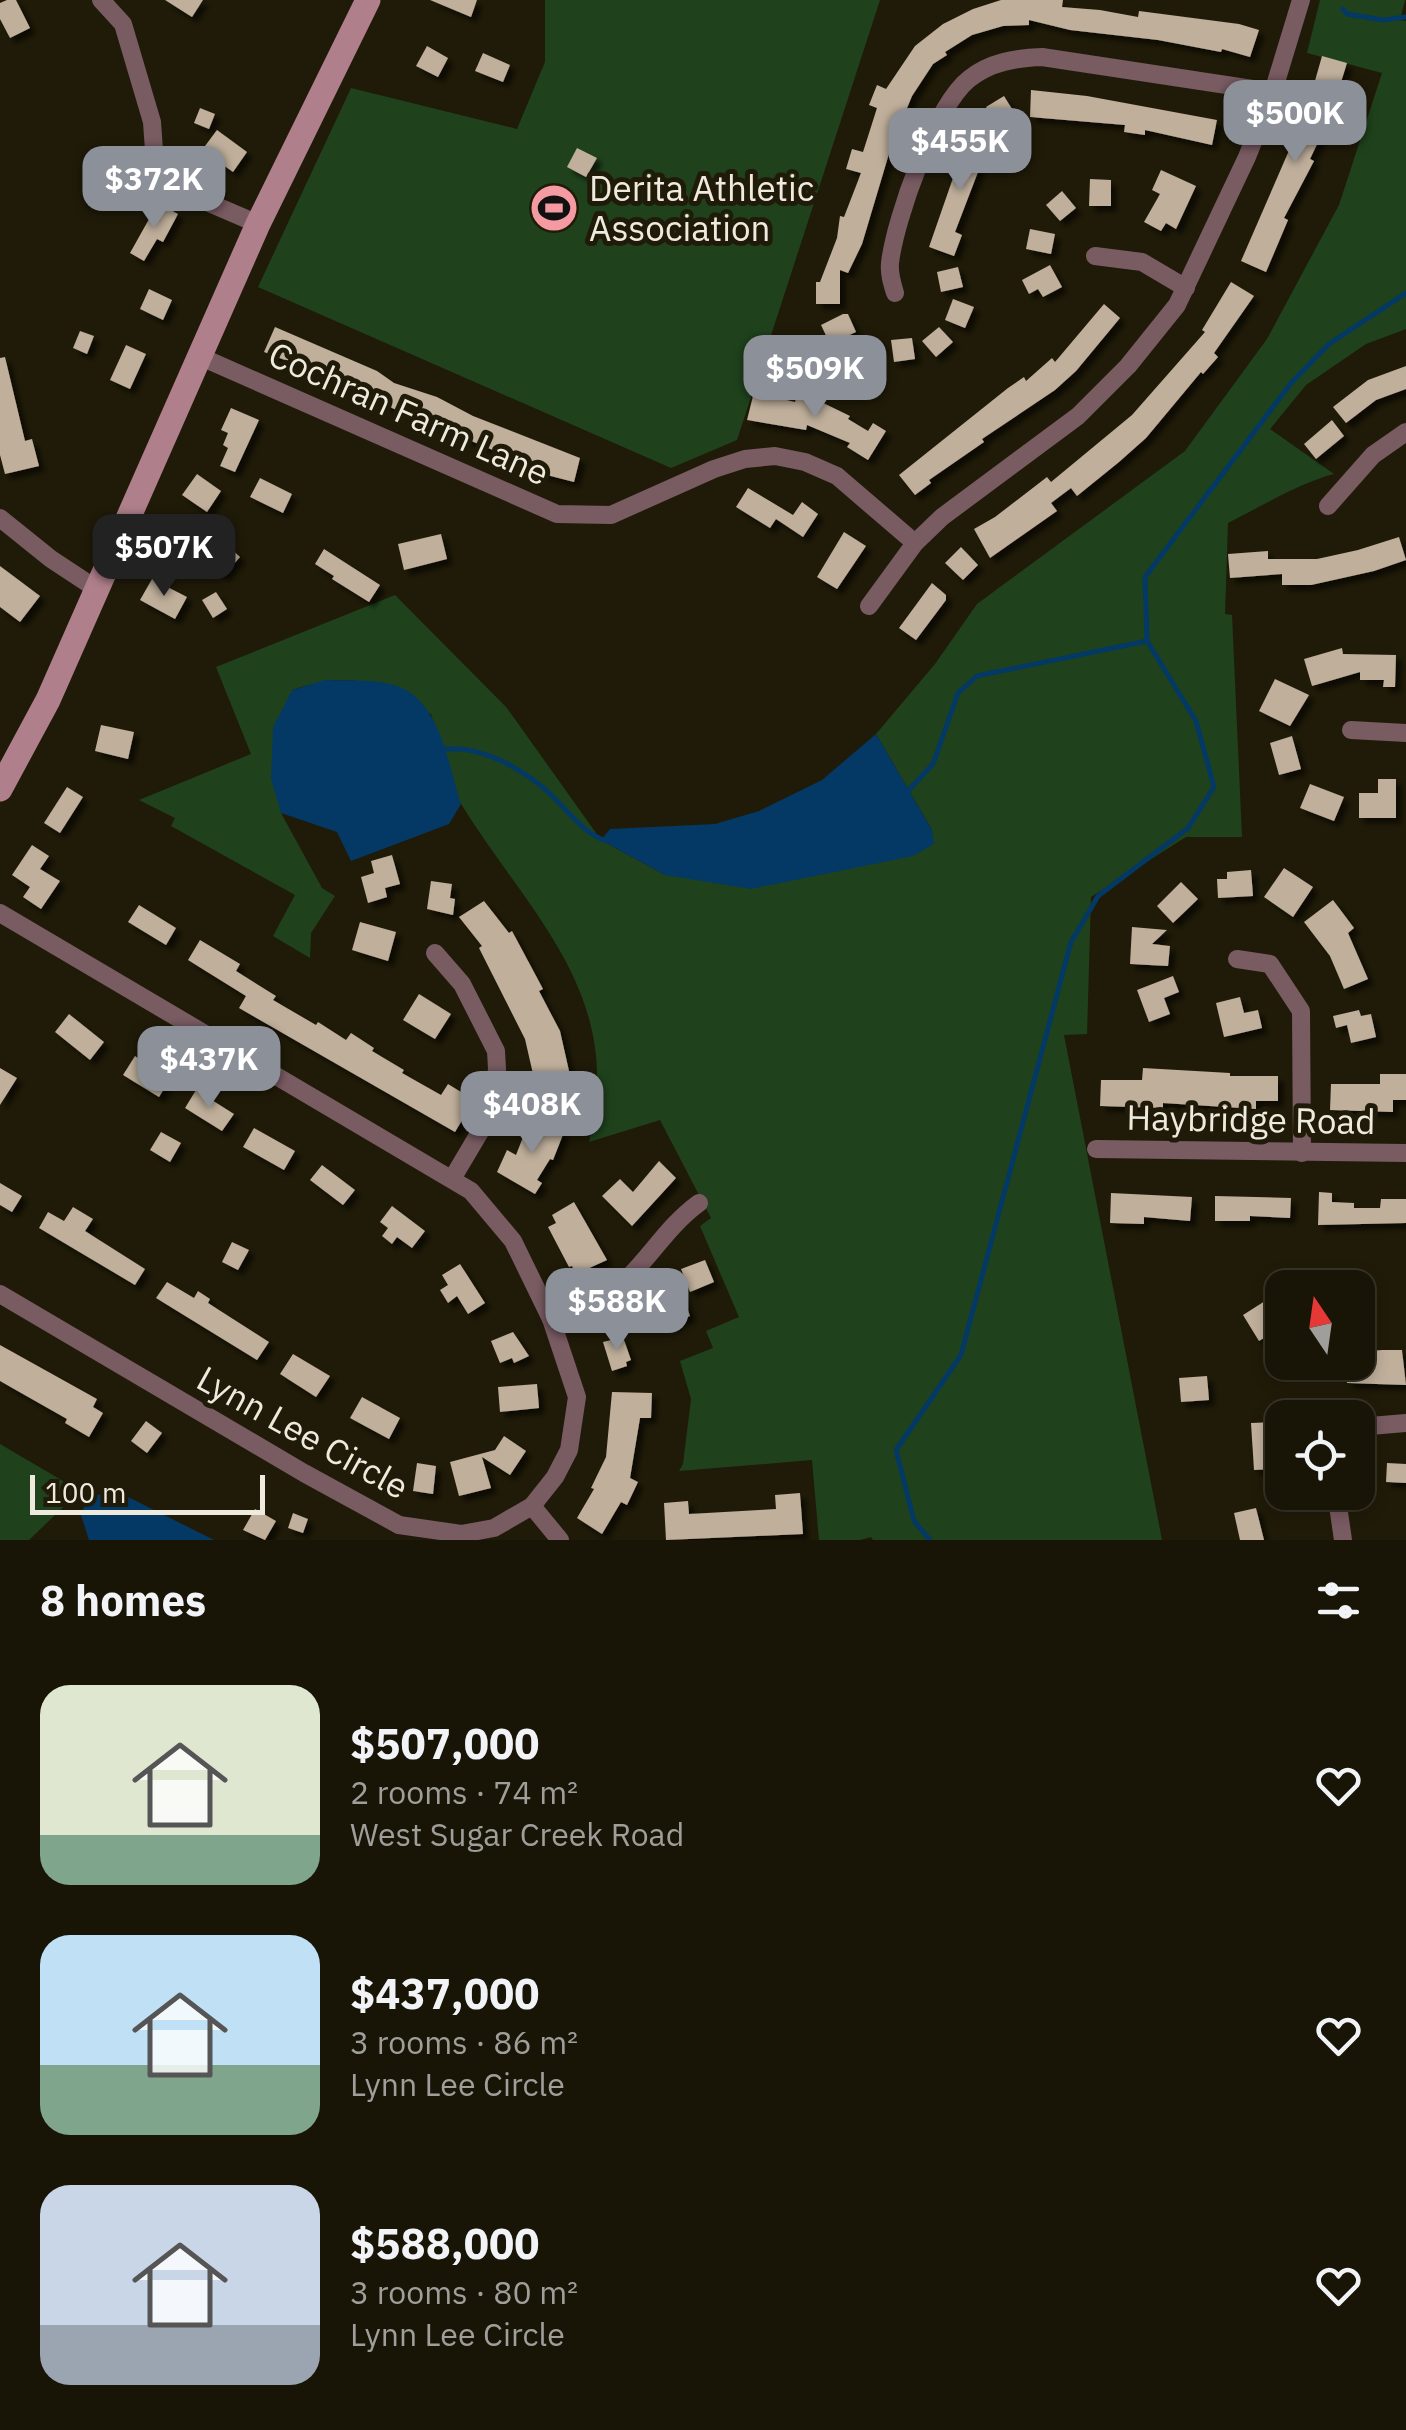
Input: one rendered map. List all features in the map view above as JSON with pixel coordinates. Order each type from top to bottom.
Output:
[{"type":"main road","points":[[0,789],[48,700],[258,224],[368,0]]},
{"type":"street","points":[[101,0],[123,24],[152,122],[154,150],[172,186],[258,224]]},
{"type":"street","points":[[869,606],[915,543],[942,516],[1078,416],[1128,366],[1177,305],[1248,156],[1273,92],[1301,0]]},
{"type":"street","points":[[895,293],[890,261],[903,214],[936,124],[951,96],[972,76],[997,63],[1042,58],[1273,92]]},
{"type":"street","points":[[1094,256],[1142,262],[1186,288]]},
{"type":"street","name":"Cochran Farm Lane","points":[[200,358],[557,514],[611,515],[714,470],[775,456],[805,462],[837,476],[915,543]]},
{"type":"street","points":[[1328,506],[1372,455],[1406,432]]},
{"type":"street","points":[[0,518],[98,590]]},
{"type":"street","points":[[1351,730],[1406,733]]},
{"type":"street","name":"Lynn Lee Circle","points":[[0,913],[471,1191],[513,1242],[552,1319],[577,1398],[570,1450],[532,1506],[494,1528],[460,1534],[400,1525],[0,1294]]},
{"type":"street","points":[[435,952],[462,984],[496,1051],[490,1115],[452,1180]]},
{"type":"street","points":[[1237,959],[1270,964],[1301,1011],[1302,1153]]},
{"type":"street","name":"Haybridge Road","points":[[1096,1150],[1406,1154]]},
{"type":"street","points":[[552,1319],[591,1303],[626,1280],[681,1216],[699,1203]]},
{"type":"street","points":[[1375,1426],[1406,1423]]},
{"type":"street","points":[[532,1506],[560,1540]]},
{"type":"street","points":[[1338,1510],[1342,1540]]},
{"type":"green space","name":"Derita Athletic Association","points":[[545,0],[880,0],[737,440],[671,468],[258,287],[351,88],[517,129],[545,62]]},
{"type":"green space","points":[[1320,0],[1405,0],[1400,20],[1406,21],[1406,329],[1366,344],[1306,385],[1270,429],[1334,474],[1294,489],[1228,523],[1225,614],[1232,615],[1242,837],[1186,837],[1091,897],[1087,1034],[1064,1035],[1162,1540],[819,1540],[812,1460],[679,1471],[691,1399],[680,1361],[713,1348],[706,1331],[739,1317],[700,1226],[711,1218],[660,1120],[589,1142],[597,1090],[594,1044],[584,1002],[544,924],[457,797],[431,714],[365,682],[334,681],[292,690],[281,813],[322,888],[335,896],[311,933],[310,958],[273,936],[295,895],[171,826],[175,818],[139,800],[251,754],[216,667],[395,595],[507,708],[601,840],[665,875],[932,830],[876,734],[935,664],[977,604],[1185,451],[1267,339],[1339,205],[1382,73],[1307,53]]},
{"type":"green space","points":[[0,1444],[80,1491],[29,1540],[0,1540]]},
{"type":"water","points":[[325,680],[393,685],[415,696],[426,708],[442,739],[461,804],[449,824],[351,861],[337,832],[281,813],[271,779],[273,727],[292,690]]},
{"type":"water","points":[[876,734],[932,830],[934,844],[913,856],[751,889],[665,875],[601,840],[610,829],[715,824],[759,811],[822,780]]},
{"type":"water","points":[[116,1491],[214,1540],[89,1540],[81,1515],[88,1497]]},
{"type":"building","points":[[16,0],[30,28],[10,38],[0,19],[0,3]]},
{"type":"building","points":[[165,0],[203,0],[192,17]]},
{"type":"building","points":[[430,0],[477,0],[471,17]]},
{"type":"building","points":[[1001,0],[1063,0],[1062,7],[1138,17],[1139,11],[1259,30],[1250,57],[1222,49],[1221,52],[1070,30],[1029,20],[1029,25],[1003,26],[972,35],[933,64],[912,96],[891,147],[862,244],[848,273],[840,270],[840,304],[816,304],[816,282],[820,282],[837,238],[840,216],[844,217],[861,173],[846,169],[852,149],[863,152],[877,108],[869,105],[877,85],[886,89],[915,46],[943,24]]},
{"type":"building","points":[[427,46],[448,58],[438,77],[416,66]]},
{"type":"building","points":[[483,53],[510,65],[503,82],[475,71]]},
{"type":"building","points":[[1322,56],[1347,63],[1330,117],[1310,159],[1314,161],[1284,218],[1288,220],[1266,272],[1241,261],[1307,109]]},
{"type":"building","points":[[1031,90],[1217,120],[1212,145],[1145,130],[1145,135],[1124,132],[1125,125],[1030,117]]},
{"type":"building","points":[[1004,96],[1017,117],[999,128],[986,107]]},
{"type":"building","points":[[200,108],[215,114],[209,129],[194,123]]},
{"type":"building","points":[[970,129],[991,138],[955,232],[962,235],[954,256],[929,247]]},
{"type":"building","points":[[217,130],[247,152],[233,172],[202,150]]},
{"type":"building","points":[[577,148],[597,158],[586,177],[567,167]]},
{"type":"building","points":[[1161,170],[1196,186],[1176,229],[1166,223],[1161,231],[1144,222],[1160,194],[1152,190]]},
{"type":"building","points":[[1090,179],[1111,180],[1111,206],[1089,206]]},
{"type":"building","points":[[1062,191],[1076,208],[1060,221],[1046,205]]},
{"type":"building","points":[[158,203],[178,214],[163,242],[157,239],[144,261],[130,253]]},
{"type":"building","points":[[1030,229],[1055,234],[1051,254],[1026,249]]},
{"type":"building","points":[[1050,265],[1062,287],[1043,297],[1038,289],[1029,294],[1022,280]]},
{"type":"building","points":[[958,267],[963,287],[941,292],[937,272]]},
{"type":"building","points":[[1231,282],[1254,296],[1214,353],[1218,357],[1146,438],[1119,462],[1077,496],[1071,488],[1051,503],[1057,511],[990,558],[974,529],[1047,477],[1051,482],[1132,415],[1205,332],[1202,330]]},
{"type":"building","points":[[149,289],[172,300],[163,320],[140,309]]},
{"type":"building","points":[[953,299],[974,307],[965,328],[945,320]]},
{"type":"building","points":[[1104,304],[1120,318],[1076,371],[1055,390],[982,439],[984,442],[929,480],[931,483],[915,495],[899,475],[1008,388],[1024,377],[1026,381],[1052,358],[1055,362]]},
{"type":"building","points":[[848,314],[856,332],[830,344],[821,325]]},
{"type":"building","points":[[275,327],[377,371],[394,383],[437,397],[473,416],[580,458],[574,482],[539,473],[392,408],[350,385],[264,352]]},
{"type":"building","points":[[939,327],[953,342],[936,357],[922,341]]},
{"type":"building","points":[[80,331],[94,336],[87,354],[73,348]]},
{"type":"building","points":[[863,337],[882,346],[870,371],[851,362]]},
{"type":"building","points":[[912,338],[915,359],[894,362],[891,340]]},
{"type":"building","points":[[126,345],[146,354],[130,389],[110,380]]},
{"type":"building","points":[[5,357],[25,441],[32,439],[39,466],[5,474],[0,455],[0,358]]},
{"type":"building","points":[[1406,366],[1406,389],[1376,400],[1346,423],[1333,407],[1368,380]]},
{"type":"building","points":[[754,392],[795,402],[797,394],[813,398],[850,416],[848,419],[868,431],[873,423],[886,431],[868,460],[847,447],[850,443],[807,425],[806,430],[747,420]]},
{"type":"building","points":[[231,408],[259,420],[235,472],[220,466],[228,448],[223,445],[228,433],[221,430]]},
{"type":"building","points":[[1332,420],[1344,436],[1316,459],[1304,444]]},
{"type":"building","points":[[197,474],[221,491],[207,512],[182,495]]},
{"type":"building","points":[[260,478],[292,494],[283,513],[250,497]]},
{"type":"building","points":[[748,488],[793,515],[802,502],[818,514],[803,537],[776,519],[770,528],[736,507]]},
{"type":"building","points":[[844,532],[866,546],[837,589],[817,577]]},
{"type":"building","points":[[441,534],[447,559],[404,570],[398,544]]},
{"type":"building","points":[[1399,537],[1406,560],[1374,571],[1311,585],[1282,585],[1282,574],[1230,578],[1228,554],[1268,551],[1268,559],[1317,559]]},
{"type":"building","points":[[220,539],[240,557],[223,576],[203,557]]},
{"type":"building","points":[[961,547],[978,565],[963,580],[945,563]]},
{"type":"building","points":[[324,549],[380,585],[369,602],[315,564]]},
{"type":"building","points":[[0,566],[40,596],[20,622],[0,607]]},
{"type":"building","points":[[152,579],[187,597],[175,619],[140,600]]},
{"type":"building","points":[[932,583],[946,595],[946,600],[916,640],[899,628]]},
{"type":"building","points":[[216,592],[227,609],[213,618],[202,600]]},
{"type":"building","points":[[1342,648],[1343,654],[1396,655],[1395,687],[1383,687],[1384,680],[1360,680],[1360,672],[1312,686],[1304,659]]},
{"type":"building","points":[[1275,679],[1309,695],[1290,726],[1259,711]]},
{"type":"building","points":[[101,725],[134,732],[128,759],[95,751]]},
{"type":"building","points":[[1292,736],[1301,769],[1279,775],[1270,743]]},
{"type":"building","points":[[1378,779],[1396,779],[1396,818],[1359,818],[1359,793],[1378,793]]},
{"type":"building","points":[[1310,784],[1344,797],[1334,821],[1300,808]]},
{"type":"building","points":[[67,787],[83,797],[60,833],[44,823]]},
{"type":"building","points":[[32,845],[49,856],[40,869],[60,881],[41,909],[23,897],[30,887],[12,875]]},
{"type":"building","points":[[392,855],[400,884],[385,888],[387,897],[368,903],[361,877],[374,873],[371,861]]},
{"type":"building","points":[[1284,868],[1313,887],[1293,917],[1264,897]]},
{"type":"building","points":[[1251,870],[1253,896],[1218,898],[1217,879],[1227,879],[1227,872]]},
{"type":"building","points":[[431,881],[452,884],[453,915],[427,909]]},
{"type":"building","points":[[1181,882],[1198,899],[1173,923],[1157,906]]},
{"type":"building","points":[[1333,900],[1354,928],[1348,933],[1368,979],[1344,989],[1330,956],[1304,922]]},
{"type":"building","points":[[484,901],[509,933],[512,931],[560,1031],[569,1071],[566,1107],[531,1104],[533,1074],[525,1039],[479,948],[482,946],[459,917]]},
{"type":"building","points":[[139,905],[176,928],[166,945],[128,922]]},
{"type":"building","points":[[360,922],[396,932],[388,961],[352,950]]},
{"type":"building","points":[[1132,927],[1167,930],[1152,944],[1170,946],[1168,966],[1130,964]]},
{"type":"building","points":[[200,940],[240,964],[236,971],[276,996],[273,1000],[346,1040],[351,1033],[404,1070],[402,1073],[441,1095],[448,1084],[474,1100],[455,1132],[239,1008],[246,996],[188,960]]},
{"type":"building","points":[[1173,976],[1179,992],[1164,998],[1170,1014],[1149,1022],[1137,990]]},
{"type":"building","points":[[419,994],[451,1014],[435,1039],[403,1020]]},
{"type":"building","points":[[1240,997],[1244,1013],[1258,1010],[1262,1028],[1224,1037],[1216,1003]]},
{"type":"building","points":[[1359,1010],[1361,1016],[1371,1014],[1376,1037],[1351,1043],[1347,1025],[1336,1028],[1333,1016]]},
{"type":"building","points":[[69,1014],[104,1042],[90,1060],[55,1032]]},
{"type":"building","points":[[135,1056],[170,1079],[159,1097],[123,1075]]},
{"type":"building","points":[[0,1068],[17,1078],[0,1105]]},
{"type":"building","points":[[1143,1068],[1278,1076],[1278,1101],[1256,1101],[1256,1109],[1163,1103],[1163,1108],[1100,1106],[1101,1080],[1142,1080]]},
{"type":"building","points":[[1380,1074],[1406,1074],[1406,1100],[1393,1100],[1393,1112],[1330,1110],[1331,1084],[1380,1084]]},
{"type":"building","points":[[196,1090],[234,1114],[222,1131],[185,1108]]},
{"type":"building","points":[[530,1119],[564,1132],[553,1160],[537,1180],[542,1183],[535,1194],[497,1172],[507,1150],[516,1155]]},
{"type":"building","points":[[254,1128],[295,1151],[284,1170],[243,1147]]},
{"type":"building","points":[[161,1132],[181,1143],[170,1162],[150,1150]]},
{"type":"building","points":[[659,1161],[676,1178],[632,1226],[602,1196],[620,1179],[633,1192]]},
{"type":"building","points":[[322,1165],[355,1190],[343,1205],[310,1180]]},
{"type":"building","points":[[0,1183],[22,1196],[12,1212],[0,1205]]},
{"type":"building","points":[[1319,1192],[1332,1193],[1332,1202],[1354,1203],[1354,1208],[1380,1208],[1381,1199],[1406,1199],[1406,1223],[1318,1225]]},
{"type":"building","points":[[1111,1193],[1192,1197],[1190,1221],[1144,1217],[1144,1224],[1110,1223]]},
{"type":"building","points":[[1215,1196],[1291,1198],[1290,1218],[1250,1216],[1250,1221],[1215,1221]]},
{"type":"building","points":[[574,1202],[607,1260],[576,1274],[548,1227],[556,1223],[552,1215]]},
{"type":"building","points":[[392,1206],[425,1231],[412,1248],[397,1237],[392,1244],[382,1236],[388,1228],[380,1222]]},
{"type":"building","points":[[73,1207],[93,1219],[85,1231],[145,1269],[135,1285],[39,1228],[48,1212],[64,1221]]},
{"type":"building","points":[[232,1242],[249,1250],[238,1270],[222,1262]]},
{"type":"building","points":[[705,1260],[714,1282],[690,1292],[681,1269]]},
{"type":"building","points":[[460,1264],[485,1303],[468,1314],[457,1296],[448,1303],[440,1290],[448,1285],[442,1275]]},
{"type":"building","points":[[167,1282],[194,1298],[198,1291],[210,1299],[208,1303],[269,1342],[257,1360],[156,1298]]},
{"type":"building","points":[[680,1289],[690,1316],[671,1324],[660,1297]]},
{"type":"building","points":[[1265,1301],[1265,1337],[1259,1341],[1243,1315]]},
{"type":"building","points":[[513,1332],[529,1356],[514,1363],[512,1358],[500,1363],[491,1341]]},
{"type":"building","points":[[623,1337],[631,1360],[626,1362],[627,1366],[612,1371],[603,1342]]},
{"type":"building","points":[[0,1345],[97,1399],[93,1407],[103,1413],[89,1437],[65,1423],[67,1419],[0,1381]]},
{"type":"building","points":[[1402,1350],[1406,1385],[1347,1383],[1375,1380],[1375,1351]]},
{"type":"building","points":[[293,1354],[330,1376],[316,1397],[280,1374]]},
{"type":"building","points":[[1207,1376],[1209,1400],[1181,1402],[1179,1378]]},
{"type":"building","points":[[537,1384],[539,1408],[500,1412],[498,1387]]},
{"type":"building","points":[[612,1392],[652,1393],[651,1418],[640,1418],[630,1478],[638,1482],[627,1505],[621,1502],[602,1534],[577,1518],[606,1457]]},
{"type":"building","points":[[362,1397],[400,1418],[389,1439],[350,1418]]},
{"type":"building","points":[[146,1421],[162,1433],[147,1453],[131,1441]]},
{"type":"building","points":[[1265,1422],[1265,1470],[1254,1470],[1251,1423]]},
{"type":"building","points":[[504,1436],[526,1451],[510,1475],[482,1457],[491,1488],[459,1496],[450,1462],[495,1450]]},
{"type":"building","points":[[417,1463],[436,1466],[433,1494],[413,1491]]},
{"type":"building","points":[[1387,1463],[1406,1464],[1406,1483],[1386,1482]]},
{"type":"building","points":[[800,1493],[803,1534],[666,1540],[664,1503],[688,1501],[689,1514],[776,1509],[775,1495]]},
{"type":"building","points":[[1256,1508],[1264,1540],[1240,1540],[1234,1513]]},
{"type":"building","points":[[255,1509],[276,1521],[265,1540],[243,1530]]},
{"type":"building","points":[[293,1513],[308,1519],[303,1533],[288,1528]]},
{"type":"waterway","points":[[1343,9],[1347,14],[1383,20],[1406,17]]},
{"type":"waterway","points":[[930,1540],[914,1521],[896,1450],[961,1355],[1071,942],[1098,896],[1188,828],[1214,787],[1196,721],[1147,641],[1145,577],[1291,383],[1329,344],[1406,293]]},
{"type":"waterway","points":[[907,792],[933,764],[958,693],[977,676],[1147,641]]},
{"type":"waterway","points":[[438,750],[482,753],[509,765],[546,790],[589,832],[606,841]]},
{"type":"place","name":"Derita Athletic Association","points":[[554,208]]}]
